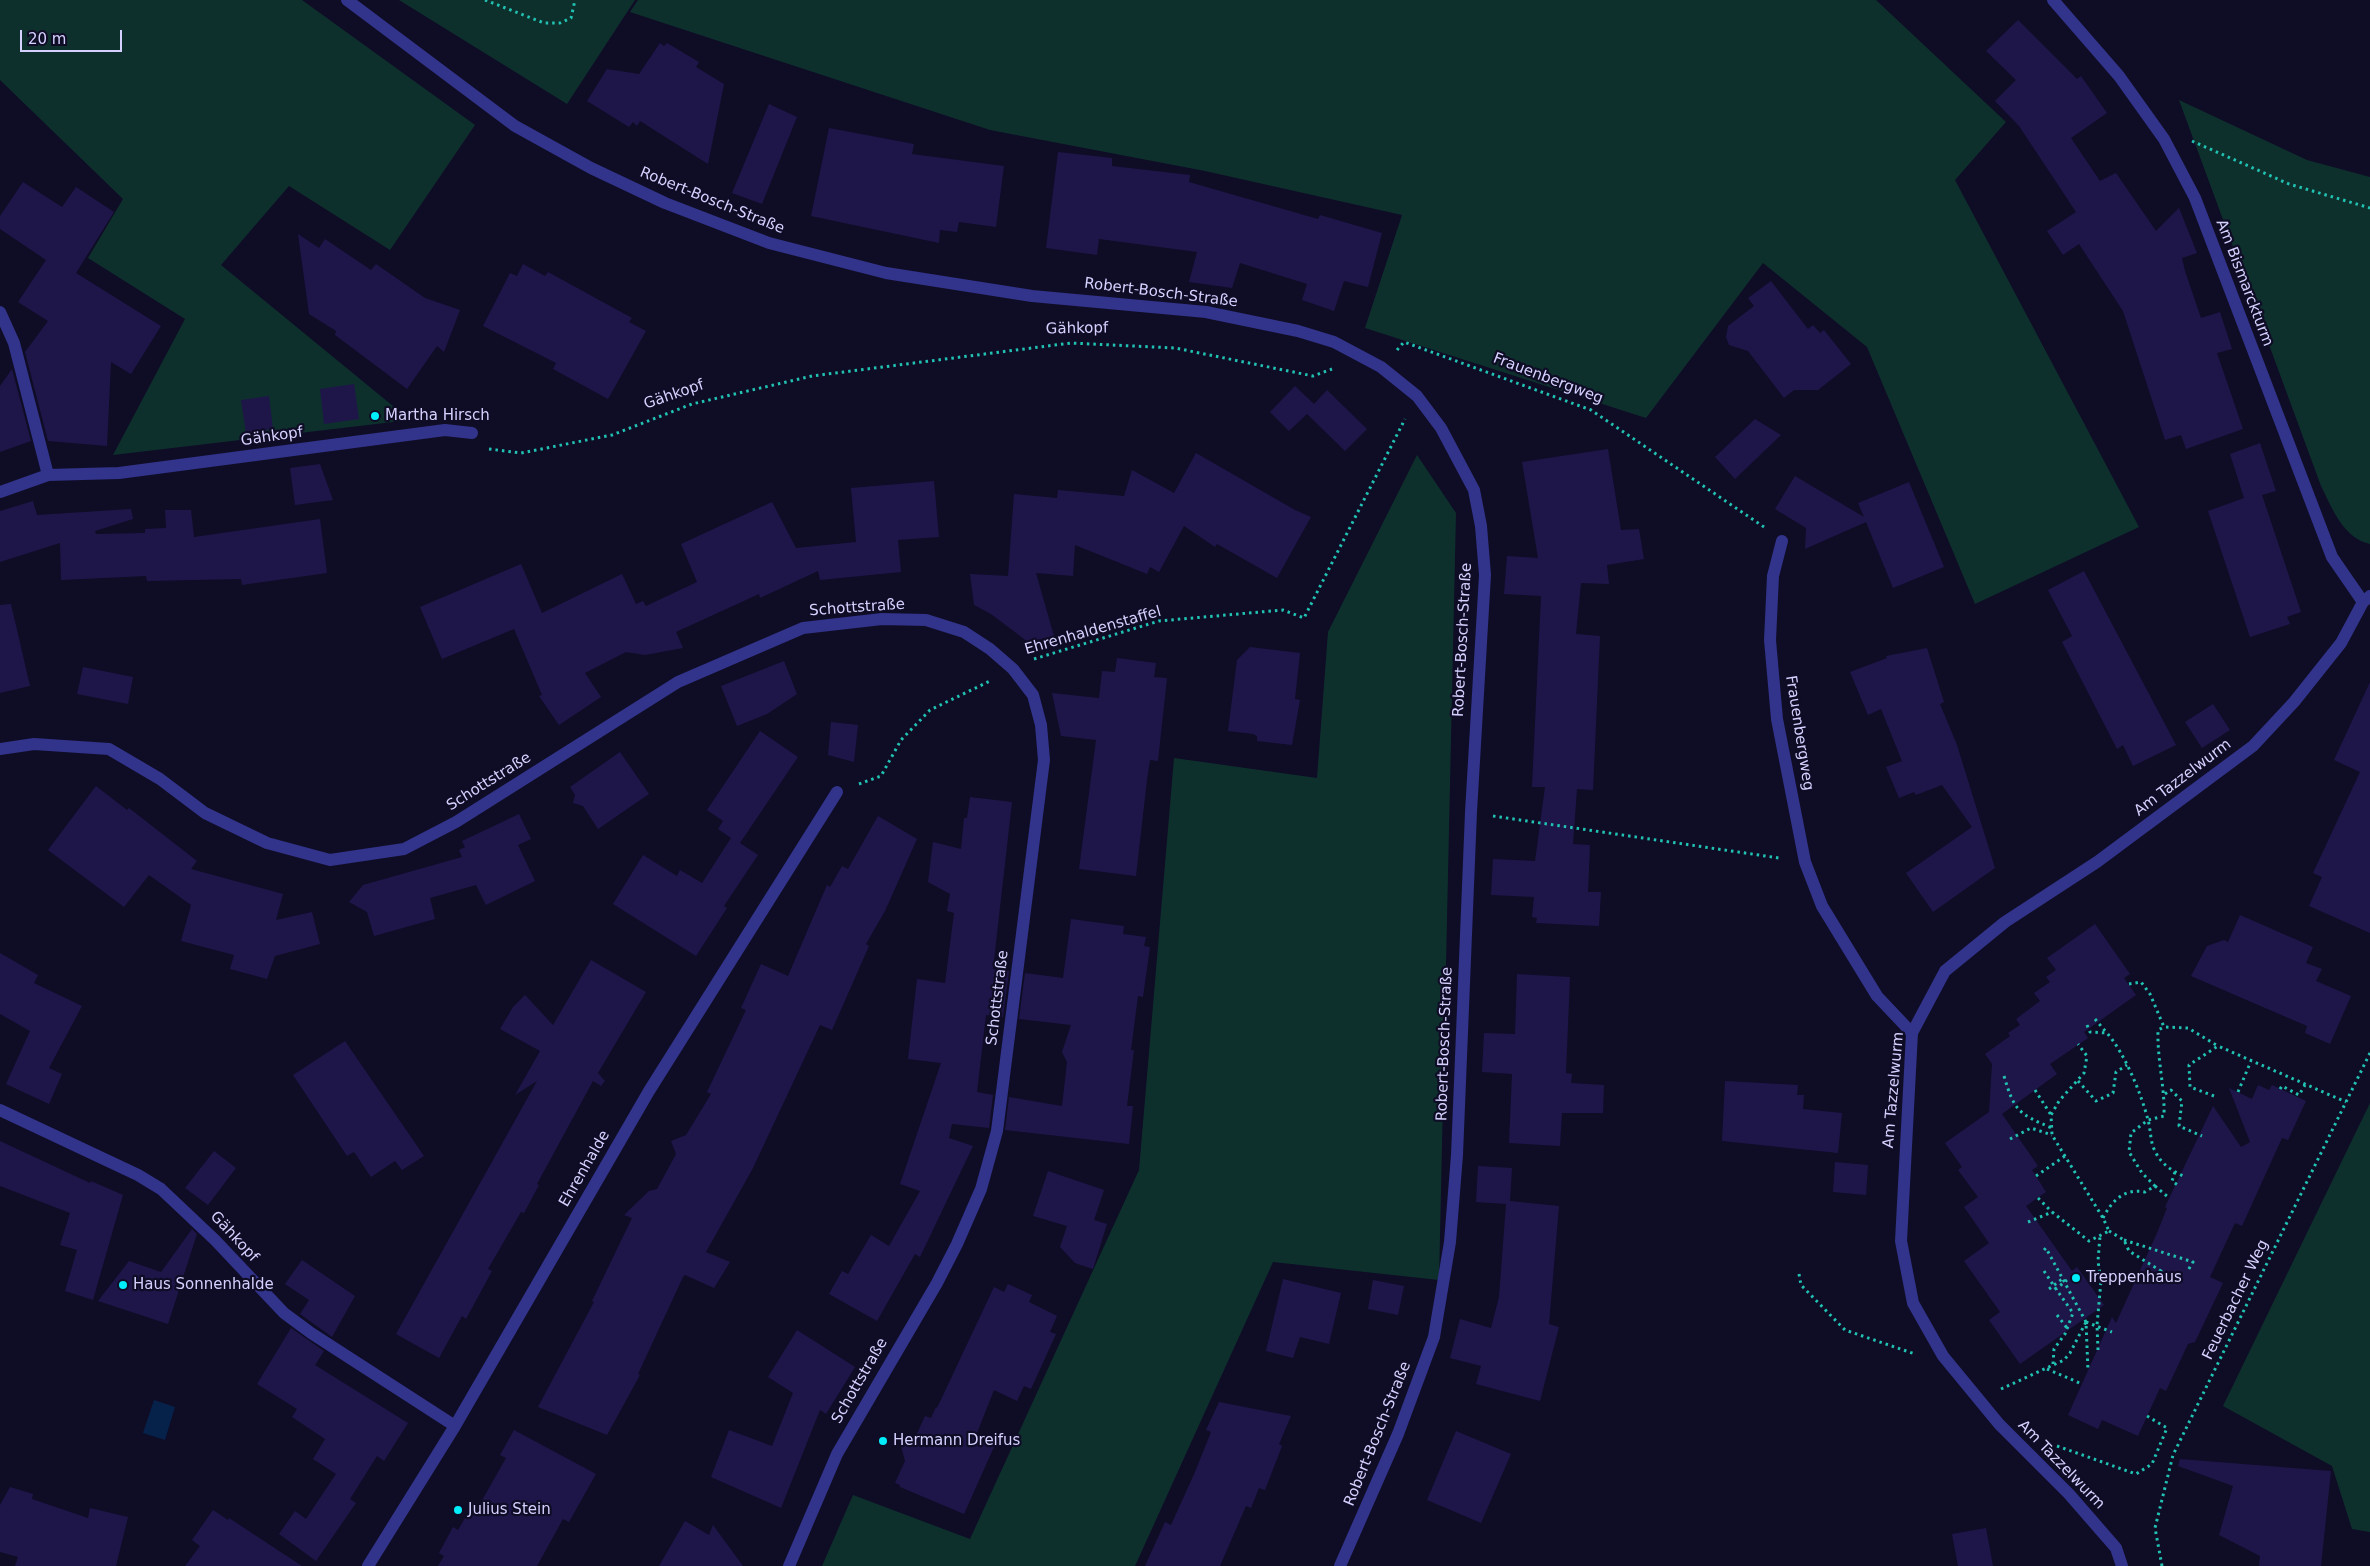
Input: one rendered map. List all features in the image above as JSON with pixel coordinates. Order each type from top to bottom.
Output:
[{"type":"street","name":"Robert-Bosch-Straße","points":[[347,0],[515,126],[591,168],[665,203],[769,243],[896,274],[1032,296],[1206,312],[1298,330],[1334,342],[1381,367],[1417,396],[1442,428],[1474,490],[1481,526],[1485,575],[1470,812],[1457,1155],[1450,1242],[1434,1337],[1398,1434],[1340,1566]]},
{"type":"street","name":"Am Bismarckturm","points":[[2052,0],[2119,76],[2164,139],[2195,198],[2332,557],[2366,599]]},
{"type":"street","points":[[0,312],[14,343],[48,474]]},
{"type":"street","name":"Gähkopf","points":[[0,492],[48,474],[119,473],[445,430],[472,433]]},
{"type":"street","name":"Frauenbergweg","points":[[1782,541],[1773,576],[1770,640],[1777,719],[1805,862],[1822,906],[1877,996],[1912,1033]]},
{"type":"street","name":"Am Tazzelwurm","points":[[2122,1566],[2116,1548],[2069,1494],[1999,1424],[1943,1356],[1913,1303],[1901,1240],[1912,1033],[1945,971],[2005,922],[2097,862],[2252,746],[2294,702],[2341,643],[2366,599]]},
{"type":"street","name":"Schottstraße","points":[[0,749],[34,744],[109,749],[160,779],[205,813],[267,843],[330,860],[404,849],[456,822],[678,682],[804,628],[882,619],[926,620],[964,632],[1013,669],[1033,695],[1041,725],[1044,760],[997,1131],[981,1189],[957,1244],[937,1283],[836,1454],[789,1566]]},
{"type":"street","name":"Ehrenhalde","points":[[368,1566],[455,1426],[649,1091],[837,792]]},
{"type":"street","name":"Gähkopf","points":[[0,1110],[138,1175],[161,1189],[216,1240],[284,1313],[310,1333],[455,1426]]},
{"type":"path","points":[[485,0],[544,23],[560,24],[571,18],[575,0]]},
{"type":"path","points":[[2164,139],[2197,141],[2289,184],[2370,208]]},
{"type":"path","name":"Gähkopf","points":[[472,433],[490,450],[522,453],[612,435],[692,404],[812,376],[1070,343],[1175,348],[1313,376],[1365,358]]},
{"type":"path","name":"Frauenbergweg","points":[[1428,351],[1591,410],[1782,541]]},
{"type":"path","name":"Ehrenhaldenstaffel","points":[[837,792],[882,776],[901,740],[930,710],[1013,669],[1025,661],[1159,621],[1283,610],[1304,618],[1417,396]]},
{"type":"path","points":[[1470,812],[1805,862]]},
{"type":"path","points":[[2128,984],[2141,982],[2150,994],[2164,1026]]},
{"type":"path","points":[[2095,1019],[2114,1041],[2127,1065],[2148,1120],[2154,1150],[2166,1166],[2183,1176]]},
{"type":"path","points":[[2087,1025],[2090,1032],[2107,1033]]},
{"type":"path","points":[[2168,1197],[2142,1173],[2129,1152],[2131,1133],[2148,1120],[2164,1116],[2164,1094],[2157,1052],[2158,1030],[2164,1026],[2188,1028],[2218,1046],[2346,1102]]},
{"type":"path","points":[[2051,1115],[2059,1101],[2084,1073],[2087,1056],[2078,1044]]},
{"type":"path","points":[[2214,1096],[2190,1087],[2189,1066],[2218,1046]]},
{"type":"path","name":"Feuerbacher Weg","points":[[2162,1566],[2155,1528],[2173,1455],[2370,1053]]},
{"type":"path","points":[[2238,1092],[2252,1061]]},
{"type":"path","points":[[2078,1081],[2096,1101],[2114,1093],[2116,1072],[2127,1065]]},
{"type":"path","points":[[2004,1076],[2012,1102],[2030,1119],[2052,1128]]},
{"type":"path","points":[[2280,1089],[2282,1086],[2300,1094],[2305,1085]]},
{"type":"path","points":[[2035,1090],[2051,1115],[2052,1135],[2109,1231],[2124,1240],[2193,1262],[2187,1272]]},
{"type":"path","points":[[2164,1094],[2171,1090],[2182,1101],[2179,1126],[2202,1136]]},
{"type":"path","points":[[2010,1139],[2031,1128],[2052,1135]]},
{"type":"path","points":[[2036,1176],[2065,1156]]},
{"type":"path","points":[[2175,1172],[2172,1182],[2179,1186]]},
{"type":"path","points":[[2103,1218],[2120,1196],[2134,1190],[2146,1192],[2155,1186]]},
{"type":"path","points":[[2038,1198],[2052,1212],[2089,1240],[2109,1231]]},
{"type":"path","points":[[2028,1222],[2052,1212]]},
{"type":"path","points":[[2098,1350],[2097,1325],[2101,1281],[2098,1261],[2100,1235]]},
{"type":"path","points":[[2124,1240],[2129,1250],[2160,1271],[2158,1276]]},
{"type":"path","points":[[2044,1250],[2046,1248],[2057,1264],[2064,1281],[2074,1292],[2086,1322],[2088,1372]]},
{"type":"path","points":[[2044,1272],[2073,1313],[2068,1328],[2054,1349],[2053,1364]]},
{"type":"path","points":[[1799,1274],[1801,1285],[1845,1330],[1909,1354],[1943,1356]]},
{"type":"path","points":[[2088,1281],[2121,1279],[2135,1282]]},
{"type":"path","points":[[2049,1289],[2064,1281]]},
{"type":"path","points":[[2057,1316],[2068,1328]]},
{"type":"path","points":[[2086,1322],[2112,1332]]},
{"type":"path","points":[[2000,1389],[2064,1360],[2070,1353],[2086,1322]]},
{"type":"path","points":[[2047,1368],[2082,1384]]},
{"type":"path","points":[[2059,1447],[2136,1474],[2152,1464],[2167,1428],[2147,1416]]},
{"type":"green space","points":[[0,0],[302,0],[475,125],[390,250],[289,186],[221,265],[410,420],[113,455],[185,319],[88,258],[123,199],[0,80]]},
{"type":"green space","points":[[399,0],[635,0],[567,104]]},
{"type":"green space","points":[[638,0],[1876,0],[2006,122],[1955,180],[2139,527],[1975,604],[1867,347],[1763,263],[1646,418],[1365,328],[1402,215],[1205,171],[990,130],[630,12]]},
{"type":"green space","points":[[2179,100],[2307,160],[2370,177],[2370,544],[2361,541],[2346,529],[2334,512],[2321,486]]},
{"type":"green space","points":[[1417,455],[1456,513],[1439,1280],[1273,1262],[1135,1566],[822,1566],[853,1495],[970,1539],[1139,1170],[1174,758],[1317,778],[1328,632]]},
{"type":"green space","points":[[2370,1103],[2370,1532],[2352,1529],[2332,1466],[2223,1406]]},
{"type":"water","points":[[154,1400],[175,1407],[165,1440],[143,1433]]},
{"type":"building","points":[[2018,20],[2077,79],[2081,76],[2107,113],[2071,138],[2100,181],[2116,173],[2156,231],[2179,208],[2197,253],[2182,258],[2185,271],[2201,318],[2220,312],[2232,349],[2217,353],[2243,429],[2186,449],[2181,435],[2165,440],[2123,311],[2079,244],[2063,255],[2047,231],[2076,212],[2019,126],[1995,101],[2016,80],[1986,51]]},
{"type":"building","points":[[660,43],[664,46],[667,43],[699,62],[696,67],[724,84],[708,164],[640,121],[637,126],[633,122],[629,127],[587,101],[607,69],[639,74]]},
{"type":"building","points":[[769,104],[797,117],[762,204],[732,193]]},
{"type":"building","points":[[829,128],[914,144],[912,154],[1004,166],[996,227],[959,222],[957,232],[940,230],[939,243],[811,216]]},
{"type":"building","points":[[1058,152],[1112,158],[1112,166],[1190,175],[1189,182],[1318,219],[1320,215],[1382,233],[1368,287],[1344,281],[1334,311],[1302,300],[1307,284],[1240,263],[1232,288],[1189,282],[1197,252],[1099,239],[1097,255],[1046,248]]},
{"type":"building","points":[[23,182],[62,207],[76,187],[114,212],[76,273],[161,326],[131,374],[111,362],[107,446],[48,441],[25,352],[48,321],[18,302],[46,260],[0,229],[0,216]]},
{"type":"building","points":[[298,234],[319,248],[325,239],[371,270],[376,264],[425,298],[460,310],[444,352],[437,346],[407,389],[335,335],[336,331],[309,314]]},
{"type":"building","points":[[523,264],[545,276],[548,272],[632,318],[629,322],[646,331],[608,399],[553,369],[556,363],[483,326],[510,273],[517,276]]},
{"type":"building","points":[[1771,281],[1808,329],[1813,325],[1820,333],[1824,330],[1851,364],[1818,390],[1794,390],[1784,398],[1748,351],[1729,345],[1726,337],[1728,326],[1754,306],[1748,298]]},
{"type":"building","points":[[12,369],[31,441],[0,452],[0,386]]},
{"type":"building","points":[[354,384],[359,419],[324,424],[320,389]]},
{"type":"building","points":[[1295,386],[1314,404],[1327,390],[1367,429],[1345,451],[1307,414],[1289,431],[1270,412]]},
{"type":"building","points":[[269,396],[273,429],[246,433],[241,400]]},
{"type":"building","points":[[1755,419],[1781,435],[1735,479],[1715,457]]},
{"type":"building","points":[[2260,443],[2276,491],[2262,495],[2301,612],[2287,617],[2290,624],[2250,637],[2208,511],[2244,498],[2230,454]]},
{"type":"building","points":[[1608,449],[1621,530],[1639,529],[1644,559],[1607,565],[1609,584],[1581,583],[1576,634],[1600,636],[1593,790],[1577,789],[1573,844],[1590,845],[1588,892],[1601,892],[1599,926],[1536,923],[1537,918],[1532,917],[1534,897],[1491,895],[1493,859],[1535,861],[1545,787],[1532,787],[1541,596],[1504,594],[1507,556],[1538,558],[1522,462]]},
{"type":"building","points":[[1196,453],[1295,510],[1311,517],[1277,578],[1217,544],[1215,547],[1184,526],[1159,572],[1150,567],[1147,574],[1075,545],[1073,576],[1036,573],[1054,636],[1028,642],[991,614],[974,605],[970,574],[1008,576],[1014,494],[1057,498],[1058,490],[1124,496],[1132,470],[1174,493]]},
{"type":"building","points":[[320,464],[333,500],[295,505],[290,468]]},
{"type":"building","points":[[1795,476],[1864,517],[1858,503],[1909,482],[1944,567],[1893,588],[1866,522],[1805,549],[1806,528],[1775,509]]},
{"type":"building","points":[[934,481],[939,537],[898,540],[901,572],[820,580],[818,571],[760,598],[759,594],[676,632],[683,648],[645,655],[626,652],[585,673],[601,697],[559,725],[539,696],[542,695],[514,629],[442,659],[420,607],[521,564],[542,613],[622,574],[636,604],[643,601],[646,606],[697,582],[681,544],[772,502],[796,548],[856,542],[851,488]]},
{"type":"building","points":[[33,501],[37,515],[131,509],[133,519],[95,531],[96,534],[145,533],[145,529],[166,528],[165,510],[191,510],[194,537],[320,519],[327,573],[242,585],[241,579],[147,581],[146,576],[61,580],[60,543],[0,562],[0,511]]},
{"type":"building","points":[[2084,571],[2176,745],[2133,766],[2123,745],[2117,749],[2062,642],[2072,636],[2048,590]]},
{"type":"building","points":[[11,604],[30,686],[0,693],[0,605]]},
{"type":"building","points":[[1250,647],[1300,653],[1295,699],[1300,700],[1292,745],[1257,741],[1257,736],[1253,734],[1228,731],[1237,660]]},
{"type":"building","points":[[1927,648],[1944,702],[1940,704],[1957,745],[1995,868],[1933,912],[1906,873],[1972,827],[1942,785],[1916,795],[1914,792],[1899,798],[1886,767],[1902,761],[1881,709],[1868,715],[1850,672],[1887,658],[1886,656]]},
{"type":"building","points":[[1117,658],[1156,663],[1154,677],[1167,678],[1158,761],[1150,760],[1136,876],[1079,869],[1096,740],[1061,736],[1052,693],[1099,698],[1102,671],[1115,672]]},
{"type":"building","points":[[784,661],[797,694],[767,714],[737,726],[721,686]]},
{"type":"building","points":[[83,667],[133,677],[128,704],[77,694]]},
{"type":"building","points":[[2370,682],[2370,933],[2309,906],[2322,877],[2313,873],[2360,772],[2334,760]]},
{"type":"building","points":[[2213,704],[2230,730],[2202,748],[2185,722]]},
{"type":"building","points":[[831,722],[858,725],[854,762],[828,755]]},
{"type":"building","points":[[760,731],[798,757],[740,843],[758,855],[724,906],[727,908],[696,956],[613,904],[643,855],[677,876],[680,870],[702,883],[731,838],[718,829],[723,821],[707,810]]},
{"type":"building","points":[[620,752],[649,794],[598,829],[583,806],[573,803],[575,795],[570,787]]},
{"type":"building","points":[[96,786],[127,810],[129,808],[197,861],[191,869],[283,894],[276,920],[312,912],[320,944],[275,956],[267,979],[230,969],[234,955],[181,941],[191,905],[149,875],[124,907],[48,850]]},
{"type":"building","points":[[970,797],[1012,802],[993,969],[1009,971],[1003,1017],[986,1015],[977,1092],[993,1095],[989,1128],[952,1124],[949,1138],[973,1146],[920,1257],[915,1254],[877,1321],[829,1294],[842,1271],[848,1274],[871,1235],[889,1246],[920,1191],[900,1184],[941,1063],[908,1059],[917,979],[945,983],[954,913],[947,911],[950,894],[928,882],[933,842],[961,849],[964,818],[967,818]]},
{"type":"building","points":[[519,814],[531,839],[518,845],[535,881],[486,905],[476,885],[430,898],[435,919],[374,936],[367,912],[349,902],[363,885],[462,857],[459,850],[465,847],[462,841]]},
{"type":"building","points":[[878,816],[917,839],[885,911],[866,944],[869,946],[832,1030],[820,1025],[753,1168],[706,1252],[730,1262],[714,1288],[685,1275],[683,1277],[638,1374],[640,1375],[607,1435],[538,1407],[594,1302],[592,1301],[632,1218],[624,1215],[649,1191],[657,1189],[676,1154],[671,1141],[686,1135],[711,1094],[707,1092],[746,1010],[741,1008],[761,964],[788,976],[827,885],[830,887],[842,866],[848,869]]},
{"type":"building","points":[[2240,915],[2313,947],[2306,963],[2322,969],[2316,981],[2351,996],[2330,1044],[2305,1033],[2307,1026],[2191,976],[2207,946],[2224,940],[2228,942]]},
{"type":"building","points":[[1071,919],[1124,926],[1123,934],[1146,937],[1144,946],[1150,947],[1143,997],[1138,996],[1131,1050],[1134,1050],[1127,1106],[1133,1106],[1129,1144],[1005,1130],[1009,1097],[1062,1106],[1067,1062],[1062,1052],[1071,1025],[1019,1019],[1025,973],[1063,978]]},
{"type":"building","points":[[2095,924],[2130,974],[2124,978],[2136,995],[2084,1032],[2088,1038],[2050,1064],[2057,1074],[2002,1114],[2038,1166],[2032,1170],[2046,1192],[2026,1206],[2072,1271],[2077,1267],[2104,1305],[2020,1364],[1989,1320],[2000,1312],[1964,1261],[1989,1243],[1964,1207],[1978,1197],[1958,1170],[1962,1167],[1945,1143],[1989,1112],[1992,1064],[1985,1054],[2010,1036],[2008,1033],[2020,1025],[2016,1019],[2040,1001],[2034,993],[2050,982],[2046,977],[2056,970],[2047,958]]},
{"type":"building","points":[[0,953],[38,975],[34,983],[82,1006],[49,1068],[62,1074],[49,1104],[6,1084],[30,1031],[0,1014]]},
{"type":"building","points":[[591,960],[646,992],[598,1073],[605,1081],[601,1086],[593,1081],[537,1184],[539,1185],[524,1213],[521,1212],[488,1269],[492,1271],[466,1319],[462,1316],[439,1358],[396,1334],[537,1081],[515,1095],[540,1051],[500,1029],[513,1007],[525,995],[553,1025]]},
{"type":"building","points":[[1517,974],[1570,977],[1566,1073],[1572,1074],[1571,1083],[1604,1085],[1603,1113],[1562,1113],[1560,1146],[1509,1143],[1512,1074],[1482,1072],[1484,1033],[1515,1034]]},
{"type":"building","points":[[345,1041],[424,1156],[402,1170],[395,1161],[371,1177],[354,1152],[347,1156],[293,1075]]},
{"type":"building","points":[[1725,1081],[1798,1085],[1797,1095],[1804,1095],[1803,1109],[1842,1113],[1838,1153],[1722,1141]]},
{"type":"building","points":[[2258,1085],[2269,1090],[2272,1085],[2306,1101],[2288,1140],[2282,1138],[2242,1226],[2235,1223],[2210,1277],[2223,1283],[2195,1342],[2188,1344],[2166,1391],[2160,1388],[2138,1436],[2102,1420],[2098,1429],[2068,1415],[2112,1317],[2116,1323],[2157,1233],[2167,1208],[2165,1207],[2213,1106],[2241,1147],[2250,1142],[2229,1088],[2252,1099]]},
{"type":"building","points":[[0,1141],[90,1183],[91,1181],[123,1195],[93,1300],[65,1291],[77,1250],[60,1245],[70,1213],[0,1186]]},
{"type":"building","points":[[214,1151],[236,1168],[208,1205],[185,1188]]},
{"type":"building","points":[[1835,1162],[1868,1165],[1866,1195],[1833,1192]]},
{"type":"building","points":[[1478,1166],[1512,1168],[1510,1201],[1559,1206],[1549,1324],[1559,1327],[1540,1401],[1476,1384],[1481,1366],[1450,1358],[1460,1319],[1491,1328],[1499,1297],[1506,1204],[1476,1202]]},
{"type":"building","points":[[1048,1171],[1104,1190],[1094,1220],[1107,1224],[1093,1269],[1075,1263],[1060,1247],[1067,1226],[1033,1216]]},
{"type":"building","points":[[192,1229],[197,1234],[168,1324],[98,1301],[129,1261],[161,1272]]},
{"type":"building","points":[[302,1260],[355,1296],[332,1337],[300,1314],[309,1300],[285,1284]]},
{"type":"building","points":[[1283,1279],[1341,1293],[1329,1344],[1300,1337],[1293,1358],[1266,1351]]},
{"type":"building","points":[[1373,1280],[1404,1286],[1398,1315],[1368,1309]]},
{"type":"building","points":[[1008,1284],[1032,1295],[1029,1302],[1057,1316],[1050,1332],[1056,1334],[1031,1389],[1024,1386],[1017,1401],[994,1390],[975,1438],[994,1447],[964,1514],[900,1487],[900,1485],[895,1483],[905,1461],[901,1446],[915,1438],[925,1416],[931,1418],[937,1408],[994,1287],[1004,1292]]},
{"type":"building","points":[[291,1328],[324,1351],[315,1365],[408,1423],[384,1461],[377,1456],[350,1499],[356,1503],[316,1561],[279,1534],[295,1511],[306,1519],[336,1474],[313,1459],[325,1439],[292,1417],[297,1409],[257,1384]]},
{"type":"building","points":[[797,1330],[855,1367],[826,1414],[820,1410],[781,1508],[711,1477],[729,1430],[772,1446],[793,1393],[768,1377]]},
{"type":"building","points":[[1219,1402],[1291,1416],[1279,1444],[1282,1446],[1265,1490],[1259,1488],[1251,1508],[1246,1506],[1220,1566],[1145,1566],[1165,1522],[1171,1525],[1195,1472],[1211,1432],[1206,1430]]},
{"type":"building","points":[[514,1430],[596,1474],[569,1522],[563,1519],[537,1566],[438,1566],[444,1556],[439,1553],[453,1527],[458,1530],[471,1508],[476,1511],[506,1458],[500,1455]]},
{"type":"building","points":[[1456,1431],[1511,1454],[1481,1523],[1427,1500]]},
{"type":"building","points":[[2180,1459],[2331,1471],[2321,1566],[2259,1566],[2260,1556],[2219,1535],[2233,1486],[2178,1466]]},
{"type":"building","points":[[10,1487],[33,1494],[32,1499],[88,1518],[90,1508],[128,1517],[116,1566],[15,1566],[18,1557],[0,1552],[0,1505]]},
{"type":"building","points":[[213,1510],[228,1520],[229,1518],[302,1566],[185,1566],[200,1546],[192,1540]]},
{"type":"building","points":[[685,1521],[709,1535],[713,1525],[743,1566],[659,1566]]},
{"type":"building","points":[[1986,1528],[1993,1566],[1958,1566],[1952,1534]]},
{"type":"place","name":"Martha Hirsch","points":[[375,416]]},
{"type":"place","name":"Treppenhaus","points":[[2076,1278]]},
{"type":"place","name":"Haus Sonnenhalde","points":[[123,1285]]},
{"type":"place","name":"Hermann Dreifus","points":[[883,1441]]},
{"type":"place","name":"Julius Stein","points":[[458,1510]]}]
